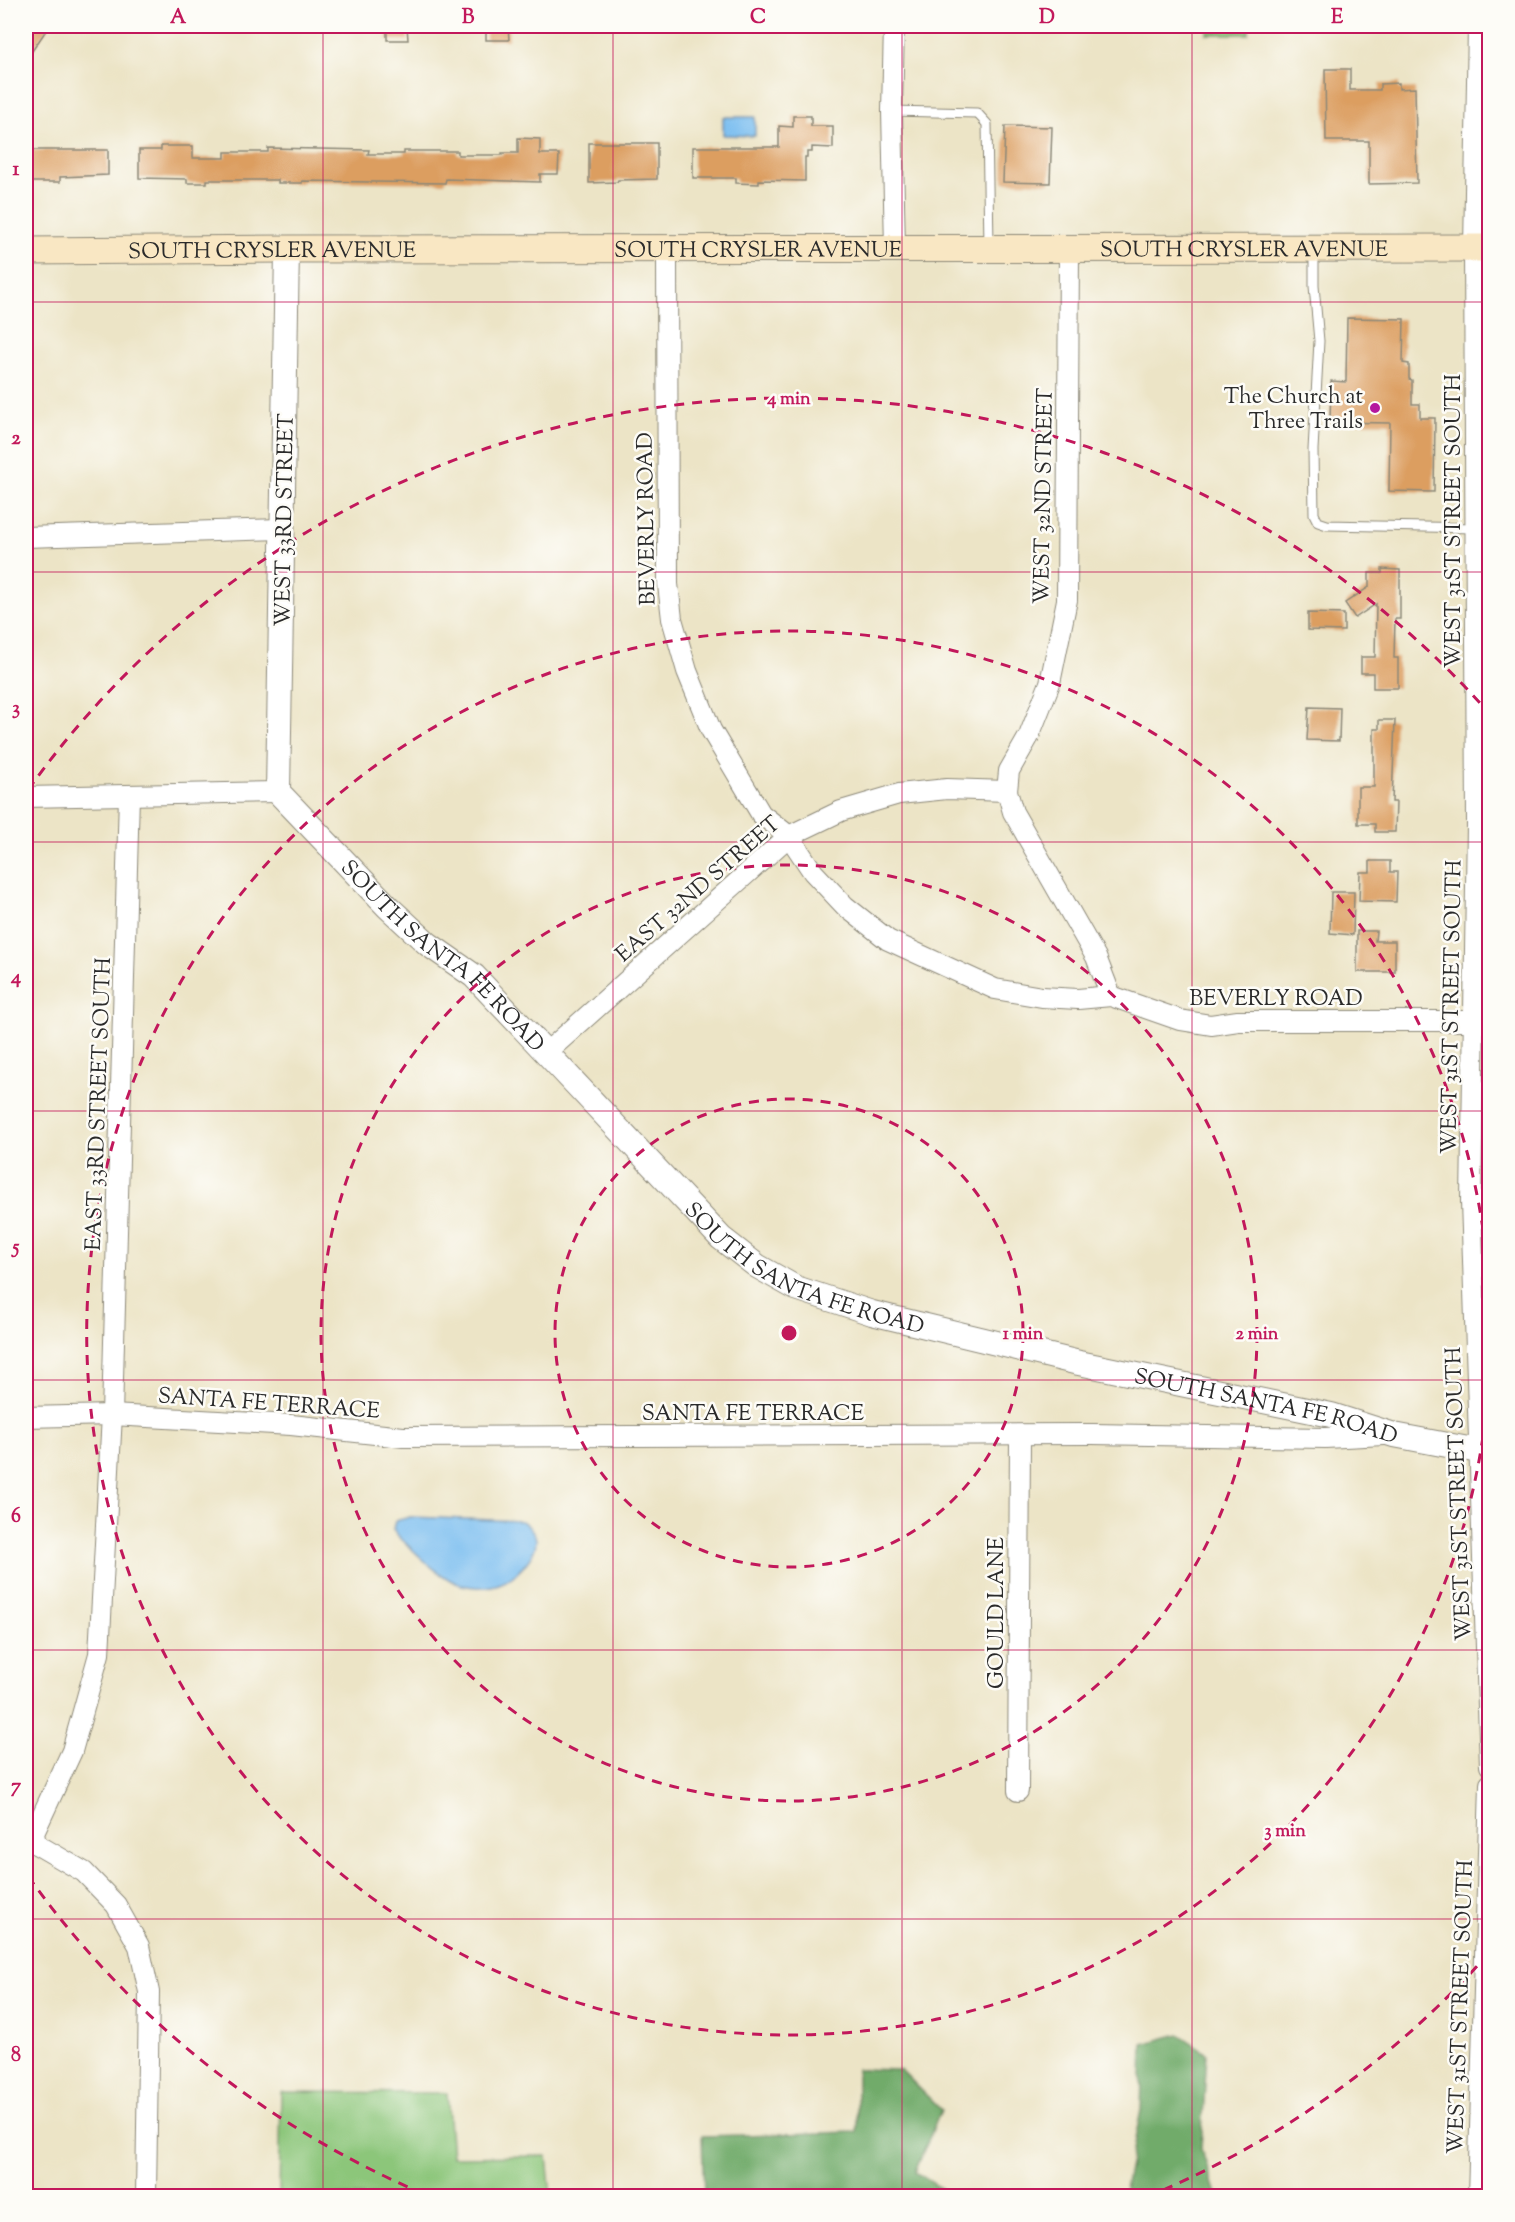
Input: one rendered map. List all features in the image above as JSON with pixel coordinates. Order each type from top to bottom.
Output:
[{"type":"main road","name":"SOUTH CRYSLER AVENUE","points":[[26,251],[1482,248]]},
{"type":"street","points":[[894,26],[892,111],[895,248]]},
{"type":"street","name":"WEST 31ST STREET SOUTH","points":[[1478,26],[1482,248],[1475,528],[1477,824],[1471,1201],[1484,1456],[1490,1766]]},
{"type":"street","name":"WEST 32ND STREET","points":[[1007,791],[1010,771],[1029,736],[1050,683],[1067,600],[1068,248]]},
{"type":"street","name":"WEST 33RD STREET","points":[[278,792],[287,249]]},
{"type":"street","name":"BEVERLY ROAD","points":[[667,249],[668,584],[672,619],[687,671],[711,730],[761,814],[789,836],[813,872],[845,906],[888,940],[995,989],[1042,997],[1078,999],[1111,996],[1180,1020],[1211,1025],[1238,1021],[1473,1021]]},
{"type":"street","points":[[26,537],[282,529]]},
{"type":"street","name":"EAST 32ND STREET","points":[[547,1052],[789,836],[841,811],[899,795],[947,789],[1007,791]]},
{"type":"street","points":[[1007,791],[1013,812],[1096,957],[1111,996]]},
{"type":"street","points":[[26,797],[278,792]]},
{"type":"street","name":"SOUTH SANTA FE ROAD","points":[[278,792],[388,907],[428,944],[474,976],[721,1238],[757,1266],[796,1288],[883,1316],[1078,1363],[1331,1415],[1394,1435],[1484,1456]]},
{"type":"street","name":"EAST 33RD STREET SOUTH","points":[[31,1846],[34,1833],[72,1751],[99,1654],[112,1415],[129,795]]},
{"type":"street","name":"SANTA FE TERRACE","points":[[26,1417],[112,1415],[291,1425],[403,1437],[1092,1434],[1325,1438],[1394,1435]]},
{"type":"street","name":"GOULD LANE","points":[[1018,1791],[1020,1436]]},
{"type":"street","name":"WEST 31ST STREET SOUTH","points":[[1478,2196],[1490,1784]]},
{"type":"street","points":[[31,1846],[84,1872],[117,1905],[139,1946],[149,1992],[146,2196]]},
{"type":"lane","points":[[892,111],[977,113],[984,118],[987,124],[989,248]]},
{"type":"lane","points":[[1314,248],[1318,341],[1313,450],[1314,514],[1318,522],[1327,525],[1475,528]]},
{"type":"green space","points":[[1207,26],[1249,26],[1249,34],[1207,34]]},
{"type":"green space","points":[[1179,2034],[1207,2053],[1201,2148],[1216,2194],[1234,2196],[1121,2196],[1125,2189],[1141,2110],[1143,2044]]},
{"type":"green space","points":[[857,2069],[901,2070],[941,2110],[915,2172],[953,2196],[704,2196],[702,2136],[857,2132]]},
{"type":"green space","points":[[281,2092],[447,2093],[452,2157],[547,2156],[551,2196],[279,2196]]},
{"type":"water","points":[[723,117],[755,117],[755,136],[723,135]]},
{"type":"water","points":[[410,1517],[522,1521],[534,1534],[535,1546],[529,1560],[505,1581],[485,1587],[462,1585],[437,1571],[399,1537],[393,1529],[395,1521]]},
{"type":"building","points":[[26,26],[49,26],[26,60]]},
{"type":"building","points":[[387,26],[407,26],[408,40],[387,40]]},
{"type":"building","points":[[486,26],[508,26],[509,40],[486,40]]},
{"type":"building","points":[[1325,69],[1350,69],[1350,90],[1380,90],[1380,84],[1399,83],[1399,89],[1415,88],[1417,183],[1369,184],[1369,141],[1326,141]]},
{"type":"building","points":[[793,116],[811,116],[811,126],[833,126],[833,148],[812,147],[812,152],[807,152],[805,181],[759,180],[759,184],[736,183],[736,178],[693,178],[693,147],[779,147],[779,126],[793,127]]},
{"type":"building","points":[[1005,126],[1052,127],[1050,183],[1003,182]]},
{"type":"building","points":[[518,138],[540,139],[540,154],[559,154],[558,174],[540,174],[540,182],[446,179],[445,183],[302,181],[302,183],[278,183],[278,180],[207,180],[207,183],[187,183],[187,179],[139,178],[139,150],[161,150],[161,146],[193,146],[193,158],[225,158],[225,152],[268,152],[268,148],[369,150],[368,154],[458,151],[458,155],[502,155],[502,153],[518,153]]},
{"type":"building","points":[[589,143],[657,143],[657,179],[589,183]]},
{"type":"building","points":[[29,150],[108,150],[108,175],[60,177],[60,182],[28,182]]},
{"type":"building","name":"The Church at Three Trails","points":[[1347,318],[1404,319],[1403,363],[1409,364],[1412,404],[1420,404],[1420,418],[1435,418],[1434,492],[1389,491],[1390,423],[1330,422],[1331,381],[1346,382]]},
{"type":"building","points":[[1382,569],[1400,570],[1400,619],[1395,619],[1394,658],[1398,658],[1398,688],[1373,688],[1373,673],[1361,673],[1361,657],[1375,657],[1376,604],[1355,618],[1345,603],[1369,587],[1369,573],[1382,573]]},
{"type":"building","points":[[1308,613],[1344,614],[1344,631],[1308,630]]},
{"type":"building","points":[[1309,707],[1340,708],[1339,741],[1307,740]]},
{"type":"building","points":[[1379,720],[1395,720],[1392,802],[1396,802],[1395,832],[1375,832],[1375,824],[1358,824],[1358,787],[1374,787],[1374,729],[1379,729]]},
{"type":"building","points":[[1370,861],[1390,861],[1390,872],[1397,872],[1396,902],[1359,901],[1360,872],[1370,872]]},
{"type":"building","points":[[1331,892],[1354,892],[1353,935],[1330,933]]},
{"type":"building","points":[[1357,931],[1376,931],[1375,941],[1395,941],[1395,972],[1357,972]]},
{"type":"place","name":"The Church at Three Trails","points":[[1375,408]]}]
